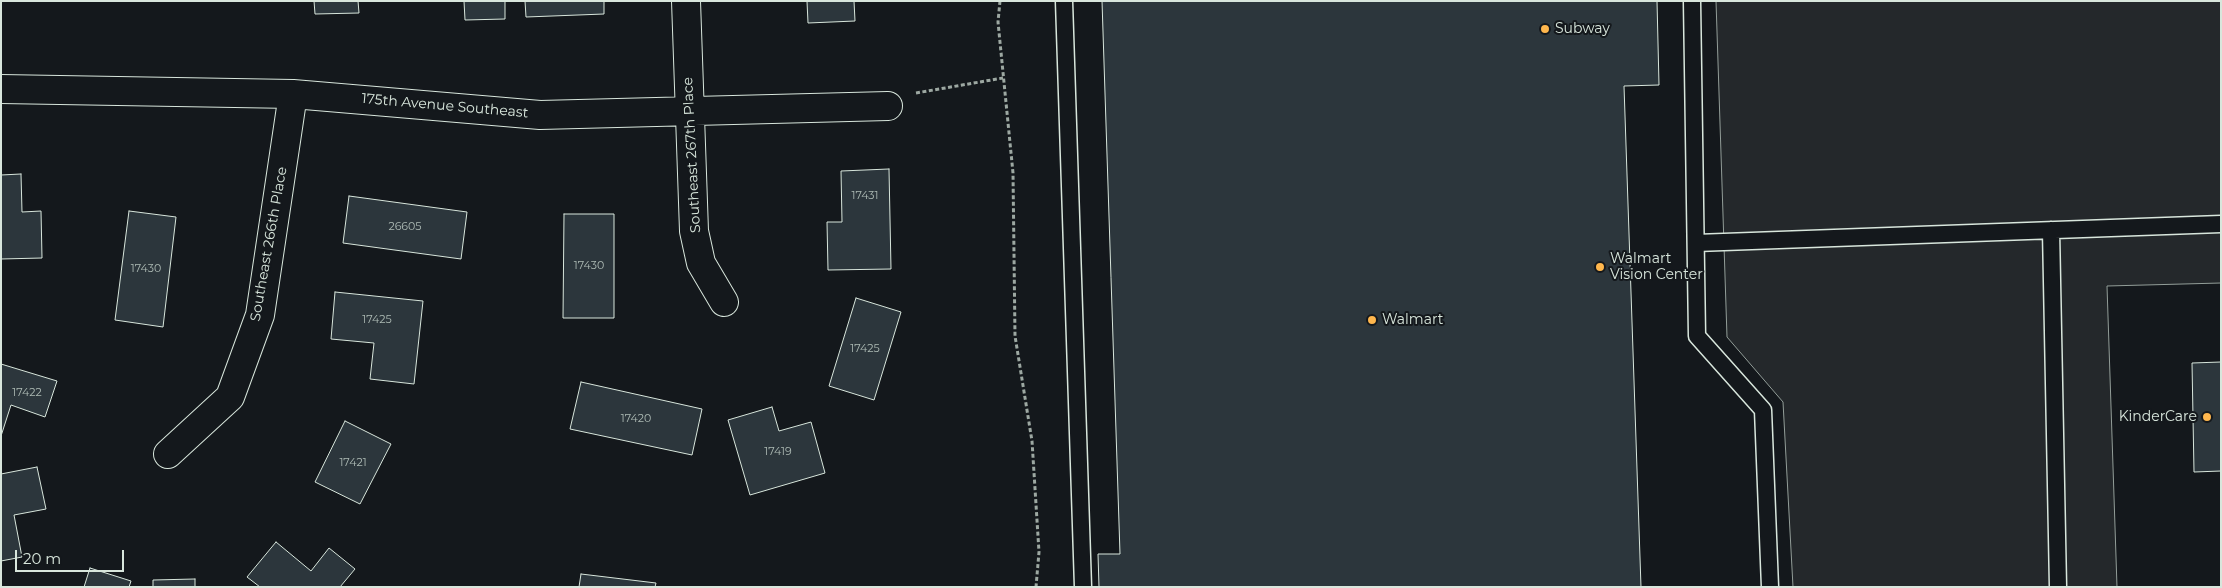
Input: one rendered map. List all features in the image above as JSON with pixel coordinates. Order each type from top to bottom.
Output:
[{"type":"street","name":"Southeast 267th Place","points":[[686,1],[694,231],[701,263],[724,302]]},
{"type":"street","name":"175th Avenue Southeast","points":[[1,89],[293,94],[540,114],[888,106]]},
{"type":"street","name":"Southeast 266th Place","points":[[168,454],[230,397],[260,314],[293,94]]},
{"type":"lane","points":[[1064,1],[1083,587]]},
{"type":"lane","points":[[1692,1],[1697,336],[1762,410],[1770,587]]},
{"type":"lane","points":[[1696,243],[2221,224]]},
{"type":"lane","points":[[2051,230],[2058,587]]},
{"type":"path","points":[[1000,1],[998,22],[1013,173],[1015,336],[1033,450],[1039,552],[1036,587]]},
{"type":"path","points":[[888,106],[918,92],[1003,78]]},
{"type":"shaded area","points":[[1716,1],[2221,1],[2221,283],[2107,286],[2117,587],[1793,587],[1783,402],[1727,337]]},
{"type":"building","points":[[314,1],[358,1],[359,13],[315,14]]},
{"type":"building","points":[[464,1],[505,1],[505,19],[465,20]]},
{"type":"building","points":[[525,1],[604,1],[604,14],[526,17]]},
{"type":"building","points":[[807,1],[854,1],[855,21],[808,23]]},
{"type":"building","name":"Walmart","points":[[1102,1],[1657,1],[1659,85],[1624,86],[1641,587],[1099,587],[1098,554],[1120,554]]},
{"type":"building","points":[[889,169],[891,269],[828,270],[827,222],[842,222],[841,171]]},
{"type":"building","points":[[21,174],[22,212],[41,211],[42,258],[1,259],[1,175]]},
{"type":"building","points":[[349,196],[467,212],[461,259],[343,243]]},
{"type":"building","points":[[129,211],[176,217],[163,327],[115,320]]},
{"type":"building","points":[[564,214],[614,214],[614,318],[563,318]]},
{"type":"building","points":[[335,292],[423,301],[414,384],[370,379],[374,343],[331,339]]},
{"type":"building","points":[[856,298],[901,312],[874,400],[829,386]]},
{"type":"building","name":"KinderCare","points":[[2221,362],[2221,471],[2194,472],[2192,363]]},
{"type":"building","points":[[1,364],[57,381],[45,417],[11,405],[1,436]]},
{"type":"building","points":[[581,382],[702,409],[692,455],[570,429]]},
{"type":"building","points":[[772,407],[779,431],[811,422],[825,473],[750,495],[728,420]]},
{"type":"building","points":[[345,421],[391,444],[360,504],[315,482]]},
{"type":"building","points":[[37,467],[46,509],[14,515],[22,557],[1,561],[1,474]]},
{"type":"building","points":[[276,542],[311,571],[329,548],[355,569],[340,587],[260,587],[247,577]]},
{"type":"building","points":[[90,568],[131,581],[129,587],[84,587]]},
{"type":"building","points":[[581,574],[656,583],[655,587],[579,587]]},
{"type":"building","points":[[195,579],[195,587],[153,587],[153,580]]},
{"type":"place","name":"Subway","points":[[1545,29]]},
{"type":"place","name":"Walmart Vision Center","points":[[1600,267]]},
{"type":"place","name":"Walmart","points":[[1372,320]]},
{"type":"place","name":"KinderCare","points":[[2207,417]]}]
